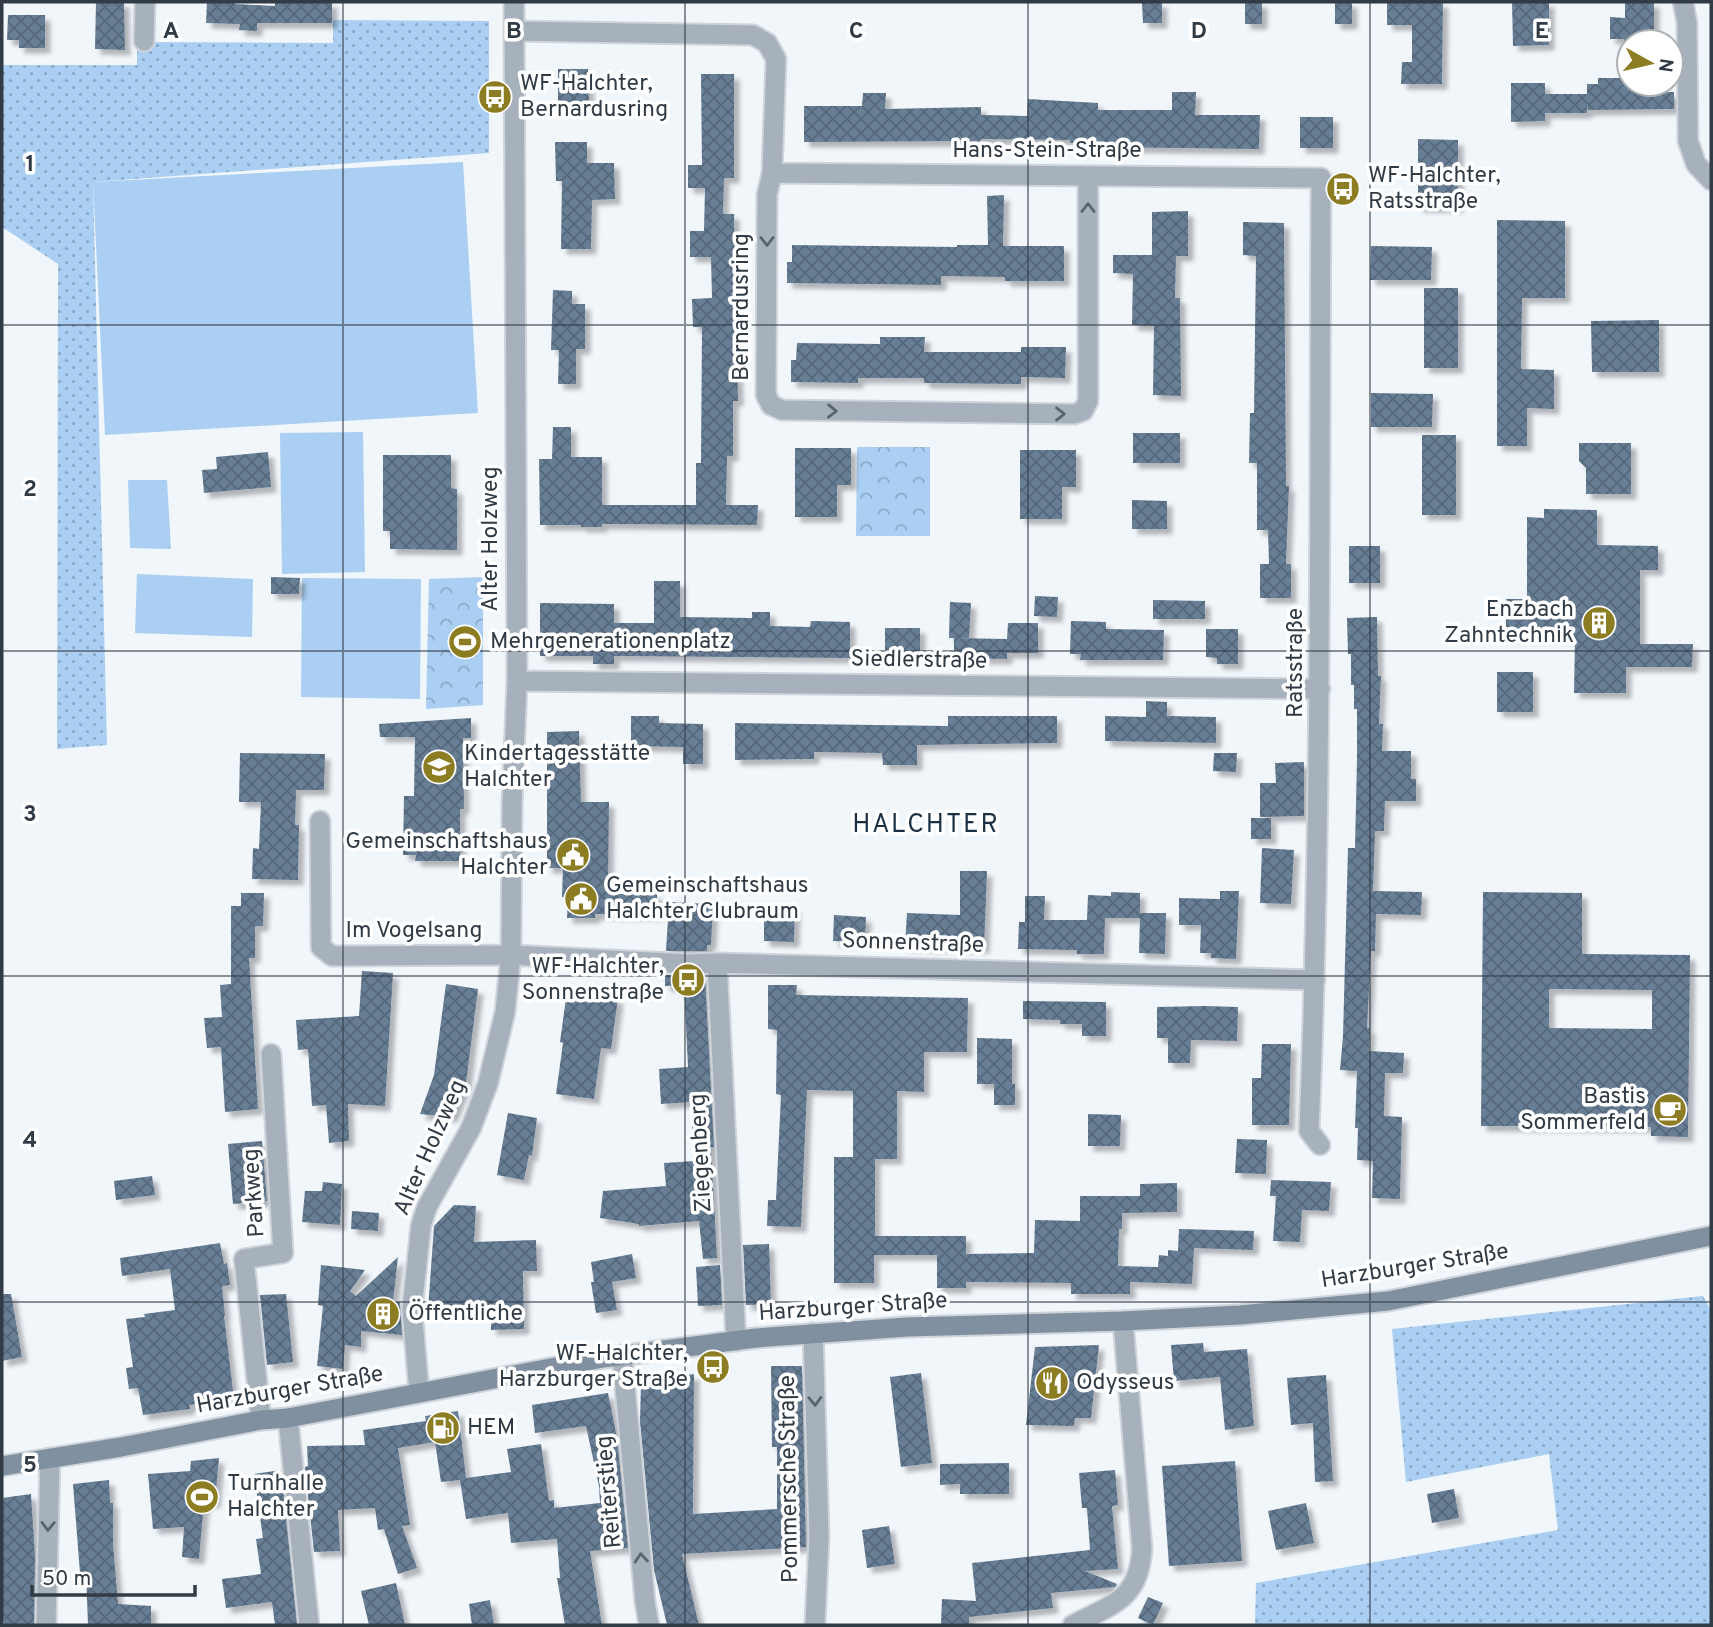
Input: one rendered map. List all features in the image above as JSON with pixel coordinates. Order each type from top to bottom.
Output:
[{"type":"main road","name":"Harzburger Straße","points":[[2,1466],[121,1447],[261,1420],[288,1418],[622,1355],[813,1333],[1240,1315],[1388,1301],[1711,1236]]},
{"type":"street","points":[[144,41],[145,2]]},
{"type":"street","name":"Alter Holzweg","points":[[419,1392],[412,1309],[421,1225],[427,1207],[471,1128],[484,1093],[505,1012],[510,955],[517,681],[514,2]]},
{"type":"street","points":[[1683,2],[1688,23],[1688,141],[1696,164],[1711,180]]},
{"type":"street","name":"Bernardusring","points":[[514,31],[753,35],[767,43],[776,59],[772,173],[767,195],[766,394],[771,405],[782,410],[1074,414],[1083,411],[1088,401],[1088,176]]},
{"type":"street","name":"Hans-Stein-Straße","points":[[772,173],[1321,178]]},
{"type":"street","name":"Ratsstraße","points":[[1320,1145],[1309,1131],[1315,980],[1320,690],[1321,178]]},
{"type":"street","name":"Siedlerstraße","points":[[517,681],[1320,690]]},
{"type":"street","name":"Im Vogelsang","points":[[320,821],[321,947],[332,956],[510,955]]},
{"type":"street","name":"Sonnenstraße","points":[[510,955],[689,964],[1315,980]]},
{"type":"street","name":"Ziegenberg","points":[[717,963],[736,1341]]},
{"type":"street","name":"Parkweg","points":[[261,1420],[244,1259],[283,1253],[271,1054]]},
{"type":"street","points":[[1073,1625],[1126,1594],[1135,1583],[1141,1567],[1142,1549],[1123,1321]]},
{"type":"street","name":"Pommersche Straße","points":[[813,1333],[819,1537],[815,1625]]},
{"type":"street","name":"Reiterstieg","points":[[622,1355],[649,1625]]},
{"type":"street","points":[[288,1418],[309,1625]]},
{"type":"street","points":[[46,1625],[50,1458]]},
{"type":"green space","points":[[333,20],[489,21],[489,153],[93,182],[107,745],[57,749],[58,264],[2,227],[2,65],[137,65],[137,42],[333,43]]},
{"type":"green space","points":[[463,162],[478,413],[105,435],[93,182]]},
{"type":"green space","points":[[363,432],[365,572],[282,574],[280,433]]},
{"type":"green space","points":[[857,447],[930,447],[930,536],[856,536]]},
{"type":"green space","points":[[128,480],[167,480],[171,549],[130,548]]},
{"type":"green space","points":[[137,574],[253,579],[252,637],[135,633]]},
{"type":"green space","points":[[483,577],[483,705],[426,709],[429,579]]},
{"type":"green space","points":[[302,578],[421,579],[420,699],[301,697]]},
{"type":"green space","points":[[1703,1296],[1711,1311],[1711,1625],[1255,1625],[1256,1583],[1558,1530],[1549,1454],[1406,1482],[1392,1329]]},
{"type":"building","points":[[96,2],[124,2],[125,50],[95,49]]},
{"type":"building","points":[[207,2],[275,6],[275,2],[332,2],[332,23],[257,23],[257,31],[239,30],[240,24],[206,23]]},
{"type":"building","points":[[1142,2],[1162,2],[1162,23],[1143,23]]},
{"type":"building","points":[[1245,2],[1262,2],[1262,24],[1245,24]]},
{"type":"building","points":[[1335,2],[1352,2],[1352,24],[1335,24]]},
{"type":"building","points":[[1387,2],[1443,2],[1442,84],[1401,84],[1402,62],[1412,62],[1412,25],[1387,25]]},
{"type":"building","points":[[1512,2],[1549,2],[1549,45],[1513,46]]},
{"type":"building","points":[[1625,2],[1654,2],[1654,28],[1615,28],[1615,39],[1610,39],[1610,17],[1625,18]]},
{"type":"building","points":[[8,15],[45,15],[45,48],[19,48],[19,40],[7,40]]},
{"type":"building","points":[[558,69],[588,69],[589,104],[558,104]]},
{"type":"building","points":[[701,74],[734,74],[734,178],[724,178],[723,214],[734,214],[738,401],[733,401],[733,456],[727,456],[726,505],[758,505],[757,525],[540,525],[539,459],[552,459],[553,427],[571,427],[571,457],[602,457],[602,505],[696,505],[696,463],[701,463],[702,327],[693,327],[692,299],[712,298],[711,257],[690,257],[690,231],[704,231],[705,188],[688,188],[688,165],[702,165]]},
{"type":"building","points":[[1598,78],[1615,78],[1615,98],[1674,98],[1674,109],[1588,110],[1588,103],[1587,113],[1545,113],[1545,121],[1511,122],[1511,83],[1545,83],[1545,94],[1587,94],[1587,84],[1598,84]]},
{"type":"building","points":[[1172,92],[1196,92],[1195,115],[1260,115],[1259,149],[1093,147],[1092,152],[1076,152],[1077,143],[1070,143],[1070,140],[804,142],[804,106],[862,106],[863,93],[886,93],[885,109],[981,107],[981,115],[1027,116],[1028,99],[1098,103],[1098,110],[1172,110]]},
{"type":"building","points":[[1300,117],[1333,117],[1333,148],[1300,148]]},
{"type":"building","points":[[1418,139],[1458,140],[1458,207],[1418,207]]},
{"type":"building","points":[[555,142],[587,142],[587,163],[614,163],[615,199],[592,200],[591,249],[561,249],[562,181],[556,181]]},
{"type":"building","points":[[1004,195],[1003,246],[1064,246],[1064,281],[1005,281],[1005,277],[941,276],[941,285],[787,283],[787,262],[792,262],[792,245],[988,245],[987,196]]},
{"type":"building","points":[[1188,211],[1188,256],[1176,256],[1175,298],[1180,298],[1181,396],[1153,395],[1154,326],[1132,325],[1133,274],[1113,273],[1113,255],[1152,255],[1152,212]]},
{"type":"building","points":[[1497,220],[1565,221],[1565,298],[1522,298],[1521,369],[1554,370],[1554,409],[1527,408],[1527,446],[1497,446]]},
{"type":"building","points":[[1243,222],[1284,223],[1286,486],[1289,486],[1286,564],[1291,564],[1291,598],[1260,598],[1260,564],[1269,564],[1268,530],[1257,530],[1257,463],[1249,463],[1250,413],[1254,413],[1256,256],[1243,255]]},
{"type":"building","points":[[1371,246],[1432,247],[1431,280],[1370,280]]},
{"type":"building","points":[[1424,288],[1458,288],[1458,368],[1424,368]]},
{"type":"building","points":[[553,290],[572,291],[572,304],[585,304],[585,349],[576,349],[576,384],[558,384],[559,350],[551,350]]},
{"type":"building","points":[[1659,320],[1659,372],[1592,372],[1591,321]]},
{"type":"building","points":[[880,337],[925,337],[924,352],[1021,352],[1021,347],[1066,347],[1065,378],[1021,377],[1021,384],[924,383],[924,378],[858,378],[858,383],[791,382],[791,360],[796,360],[797,343],[880,344]]},
{"type":"building","points":[[1371,393],[1433,394],[1432,427],[1371,427]]},
{"type":"building","points":[[1133,433],[1180,433],[1180,463],[1133,463]]},
{"type":"building","points":[[1422,435],[1456,435],[1456,515],[1422,515]]},
{"type":"building","points":[[1579,443],[1631,443],[1631,494],[1586,494],[1586,468],[1579,461]]},
{"type":"building","points":[[795,448],[851,448],[851,485],[837,485],[837,517],[795,517]]},
{"type":"building","points":[[1020,450],[1076,450],[1076,487],[1062,487],[1062,519],[1020,519]]},
{"type":"building","points":[[268,452],[271,487],[204,493],[202,470],[217,469],[216,457]]},
{"type":"building","points":[[383,455],[451,455],[451,488],[457,489],[457,550],[390,549],[390,531],[383,531]]},
{"type":"building","points":[[1132,500],[1167,501],[1167,529],[1132,529]]},
{"type":"building","points":[[1544,509],[1597,510],[1597,545],[1658,546],[1658,570],[1640,570],[1640,644],[1693,644],[1692,667],[1626,667],[1626,693],[1574,693],[1575,637],[1506,637],[1506,599],[1527,599],[1527,517],[1544,518]]},
{"type":"building","points":[[1349,546],[1380,546],[1380,583],[1349,583]]},
{"type":"building","points":[[271,577],[300,578],[299,594],[271,594]]},
{"type":"building","points":[[654,581],[680,581],[680,617],[752,618],[752,612],[770,612],[770,626],[810,627],[811,621],[850,622],[850,658],[614,656],[614,664],[593,664],[593,656],[540,656],[540,603],[614,604],[614,623],[654,623]]},
{"type":"building","points":[[1035,596],[1058,597],[1057,617],[1034,616]]},
{"type":"building","points":[[1153,600],[1205,601],[1205,619],[1153,619]]},
{"type":"building","points":[[950,602],[971,603],[969,638],[949,638]]},
{"type":"building","points":[[1377,617],[1382,751],[1411,751],[1411,779],[1416,779],[1416,801],[1385,801],[1384,831],[1375,831],[1373,891],[1422,892],[1421,915],[1376,914],[1375,951],[1371,951],[1367,1028],[1370,1028],[1369,1051],[1404,1053],[1403,1073],[1385,1073],[1384,1116],[1402,1117],[1400,1199],[1372,1198],[1373,1161],[1357,1160],[1357,1071],[1340,1070],[1348,848],[1355,848],[1357,759],[1357,709],[1354,709],[1354,685],[1351,685],[1347,618]]},
{"type":"building","points":[[1071,621],[1106,622],[1106,629],[1164,630],[1163,660],[1080,660],[1081,654],[1070,654]]},
{"type":"building","points":[[1008,623],[1038,623],[1038,653],[1007,653],[1007,659],[954,658],[954,638],[1007,639]]},
{"type":"building","points":[[885,628],[920,628],[920,655],[885,655]]},
{"type":"building","points":[[1206,629],[1238,629],[1238,664],[1217,664],[1217,658],[1206,657]]},
{"type":"building","points":[[1497,672],[1533,672],[1533,712],[1497,712]]},
{"type":"building","points":[[1146,701],[1167,702],[1167,716],[1216,717],[1216,743],[1105,741],[1105,716],[1146,717]]},
{"type":"building","points":[[631,716],[659,716],[659,723],[703,724],[703,764],[683,764],[683,747],[631,746]]},
{"type":"building","points":[[948,716],[1057,716],[1057,743],[917,745],[917,765],[883,765],[882,753],[814,752],[814,759],[735,760],[735,723],[948,726]]},
{"type":"building","name":"Kindertagesstätte Halchter","points":[[471,718],[471,738],[463,738],[464,809],[460,809],[460,861],[415,861],[416,855],[403,855],[404,796],[414,796],[415,737],[380,737],[379,724]]},
{"type":"building","points":[[579,731],[581,802],[609,802],[608,894],[657,894],[657,915],[595,914],[595,918],[567,918],[568,898],[562,897],[563,868],[547,868],[547,732]]},
{"type":"building","points":[[240,753],[325,754],[324,790],[296,790],[295,825],[299,825],[298,880],[252,879],[253,848],[259,849],[261,802],[239,802]]},
{"type":"building","points":[[1214,753],[1237,753],[1236,772],[1213,771]]},
{"type":"building","points":[[1304,762],[1304,816],[1260,817],[1260,783],[1276,783],[1275,763]]},
{"type":"building","points":[[1251,818],[1271,818],[1271,839],[1251,839]]},
{"type":"building","points":[[1262,848],[1294,850],[1291,904],[1260,903]]},
{"type":"building","points":[[960,871],[987,871],[984,948],[905,946],[907,913],[960,915]]},
{"type":"building","points":[[1220,891],[1239,891],[1236,959],[1211,958],[1211,953],[1200,953],[1201,925],[1179,925],[1179,898],[1220,899]]},
{"type":"building","points":[[1111,892],[1140,893],[1140,913],[1166,913],[1165,954],[1139,953],[1140,918],[1105,918],[1104,954],[1077,954],[1077,950],[1018,949],[1019,922],[1025,922],[1025,896],[1045,896],[1044,920],[1087,920],[1088,895],[1111,896]]},
{"type":"building","points":[[1483,892],[1582,893],[1582,954],[1690,955],[1688,1137],[1651,1136],[1651,1127],[1481,1126]],"holes":[[[1549,989],[1652,990],[1652,1029],[1549,1028]]]},
{"type":"building","points":[[241,893],[264,893],[263,926],[255,926],[255,958],[249,958],[258,1109],[225,1112],[221,1047],[207,1048],[204,1018],[222,1017],[220,985],[231,984],[231,906],[241,906]]},
{"type":"building","points":[[669,902],[713,904],[711,945],[707,945],[707,951],[666,951]]},
{"type":"building","points":[[764,906],[795,906],[794,942],[764,941]]},
{"type":"building","points":[[834,915],[866,917],[865,942],[833,941]]},
{"type":"building","points":[[362,971],[393,973],[385,1106],[348,1104],[349,1141],[329,1143],[326,1105],[312,1106],[308,1049],[298,1050],[296,1020],[359,1016]]},
{"type":"building","points":[[665,975],[705,976],[717,1258],[703,1259],[699,1221],[639,1226],[600,1218],[603,1191],[666,1186],[664,1163],[694,1161],[691,1102],[661,1104],[659,1069],[688,1067],[684,985],[665,986]]},
{"type":"building","points":[[446,984],[478,989],[466,1083],[452,1117],[420,1114],[434,1075]]},
{"type":"building","points":[[768,985],[797,985],[796,995],[968,998],[967,1052],[924,1052],[924,1092],[897,1091],[897,1159],[875,1159],[875,1236],[966,1236],[966,1254],[1034,1253],[1035,1220],[1080,1221],[1080,1196],[1140,1196],[1140,1184],[1177,1183],[1177,1212],[1122,1213],[1118,1266],[1158,1267],[1159,1255],[1168,1256],[1168,1250],[1178,1251],[1179,1229],[1254,1231],[1253,1250],[1194,1248],[1192,1284],[1130,1282],[1130,1294],[1071,1294],[1071,1283],[966,1282],[966,1288],[937,1288],[937,1255],[874,1255],[874,1283],[834,1283],[834,1157],[853,1157],[853,1091],[807,1090],[801,1227],[767,1226],[768,1200],[776,1200],[781,1095],[776,1094],[777,1030],[768,1029]]},
{"type":"building","points":[[567,991],[618,998],[611,1049],[601,1048],[594,1099],[556,1094]]},
{"type":"building","points":[[1023,1001],[1106,1002],[1106,1036],[1082,1036],[1082,1024],[1060,1024],[1060,1020],[1023,1019]]},
{"type":"building","points":[[1157,1007],[1238,1007],[1237,1041],[1191,1040],[1190,1063],[1168,1063],[1168,1038],[1157,1038]]},
{"type":"building","points":[[977,1038],[1012,1039],[1015,1105],[994,1105],[994,1084],[977,1084]]},
{"type":"building","points":[[1262,1044],[1291,1044],[1289,1125],[1252,1125],[1252,1078],[1261,1078]]},
{"type":"building","points":[[508,1113],[537,1118],[532,1156],[529,1155],[524,1180],[497,1175]]},
{"type":"building","points":[[1088,1114],[1121,1115],[1120,1146],[1088,1146]]},
{"type":"building","points":[[1237,1139],[1267,1140],[1266,1174],[1235,1173]]},
{"type":"building","points":[[262,1141],[267,1201],[233,1204],[228,1144]]},
{"type":"building","points":[[152,1176],[155,1195],[116,1200],[114,1181]]},
{"type":"building","points":[[1271,1180],[1331,1182],[1329,1211],[1302,1210],[1300,1242],[1273,1241],[1276,1196],[1270,1196]]},
{"type":"building","points":[[323,1182],[342,1184],[340,1225],[302,1222],[305,1191],[322,1191]]},
{"type":"building","points":[[454,1205],[476,1206],[474,1242],[536,1240],[537,1271],[523,1271],[524,1329],[491,1330],[491,1314],[428,1310],[434,1226]]},
{"type":"building","points":[[352,1211],[379,1213],[378,1231],[351,1229]]},
{"type":"building","points":[[220,1243],[224,1264],[227,1263],[230,1285],[222,1286],[234,1399],[189,1405],[190,1409],[143,1415],[138,1388],[129,1389],[126,1368],[133,1367],[126,1319],[175,1310],[170,1269],[122,1276],[120,1258]]},
{"type":"building","points":[[769,1244],[771,1304],[746,1305],[743,1245]]},
{"type":"building","points":[[632,1254],[636,1278],[612,1282],[617,1310],[596,1313],[591,1262]]},
{"type":"building","points":[[398,1257],[393,1302],[400,1302],[402,1335],[361,1331],[361,1347],[345,1345],[343,1369],[317,1366],[323,1306],[318,1305],[321,1265],[365,1270],[350,1291],[356,1296]]},
{"type":"building","points":[[720,1265],[722,1305],[698,1306],[696,1267]]},
{"type":"building","points":[[2,1294],[11,1294],[22,1357],[2,1361]]},
{"type":"building","points":[[286,1294],[293,1362],[267,1365],[260,1295]]},
{"type":"building","points":[[1203,1343],[1204,1352],[1247,1349],[1254,1426],[1225,1430],[1220,1377],[1174,1381],[1171,1345]]},
{"type":"building","points":[[1099,1345],[1091,1418],[1075,1418],[1074,1426],[1026,1425],[1035,1347]]},
{"type":"building","points":[[771,1366],[802,1366],[806,1547],[682,1554],[699,1625],[667,1625],[654,1570],[640,1422],[641,1382],[694,1374],[693,1514],[777,1509],[777,1447],[772,1447]]},
{"type":"building","points":[[921,1373],[932,1463],[901,1467],[890,1377]]},
{"type":"building","points":[[1326,1375],[1333,1481],[1315,1482],[1313,1423],[1291,1425],[1287,1378]]},
{"type":"building","points":[[608,1393],[617,1438],[628,1548],[590,1551],[602,1625],[565,1625],[557,1578],[560,1578],[557,1539],[511,1543],[508,1513],[466,1519],[460,1480],[441,1482],[435,1442],[398,1448],[410,1525],[402,1526],[417,1568],[398,1574],[384,1529],[378,1530],[375,1508],[338,1510],[340,1551],[314,1552],[305,1467],[308,1466],[307,1446],[365,1445],[363,1430],[426,1421],[425,1416],[458,1411],[466,1478],[511,1472],[507,1449],[541,1444],[549,1501],[554,1500],[554,1508],[600,1503],[586,1426],[535,1433],[532,1405]]},
{"type":"building","points":[[219,1458],[215,1502],[204,1503],[199,1559],[182,1557],[184,1527],[153,1529],[148,1474],[190,1471],[191,1461]]},
{"type":"building","points":[[1235,1461],[1242,1561],[1169,1566],[1162,1466]]},
{"type":"building","points":[[1009,1463],[1009,1494],[960,1494],[960,1484],[940,1485],[940,1464]]},
{"type":"building","points":[[281,1470],[297,1625],[275,1625],[272,1602],[226,1608],[222,1579],[261,1574],[256,1539],[263,1538],[254,1474]]},
{"type":"building","points":[[1115,1470],[1118,1505],[1112,1506],[1118,1569],[1085,1571],[1117,1584],[1115,1587],[1051,1593],[1053,1608],[969,1617],[969,1625],[941,1625],[942,1599],[976,1601],[972,1563],[1090,1550],[1087,1508],[1082,1508],[1079,1473]]},
{"type":"building","points":[[109,1480],[110,1503],[113,1503],[118,1604],[151,1606],[151,1625],[88,1625],[86,1573],[80,1573],[73,1484]]},
{"type":"building","points":[[1454,1489],[1459,1518],[1432,1523],[1427,1494]]},
{"type":"building","points":[[31,1494],[35,1556],[34,1625],[4,1625],[2,1498]]},
{"type":"building","points":[[1306,1503],[1314,1543],[1276,1550],[1268,1511]]},
{"type":"building","points":[[889,1526],[895,1564],[867,1568],[862,1530]]},
{"type":"building","points":[[396,1583],[405,1625],[369,1625],[361,1591]]},
{"type":"building","points":[[1148,1597],[1163,1603],[1153,1625],[1138,1618]]},
{"type":"building","points":[[490,1600],[494,1625],[472,1625],[469,1604]]},
{"type":"place","name":"WF-Halchter, Bernardusring","points":[[495,97]]},
{"type":"place","name":"WF-Halchter, Ratsstraße","points":[[1343,189]]},
{"type":"place","name":"Enzbach Zahntechnik","points":[[1599,623]]},
{"type":"place","name":"Mehrgenerationenplatz","points":[[465,642]]},
{"type":"place","name":"Kindertagesstätte Halchter","points":[[439,767]]},
{"type":"place","name":"Gemeinschaftshaus Halchter","points":[[573,855]]},
{"type":"place","name":"Gemeinschaftshaus Halchter Clubraum","points":[[581,899]]},
{"type":"place","name":"WF-Halchter, Sonnenstraße","points":[[688,980]]},
{"type":"place","name":"Bastis Sommerfeld","points":[[1670,1110]]},
{"type":"place","name":"Öffentliche","points":[[383,1314]]},
{"type":"place","name":"WF-Halchter, Harzburger Straße","points":[[713,1367]]},
{"type":"place","name":"Odysseus","points":[[1052,1383]]},
{"type":"place","name":"HEM","points":[[443,1428]]},
{"type":"place","name":"Turnhalle Halchter","points":[[202,1497]]},
{"type":"district","name":"HALCHTER","points":[[926,825]]}]
